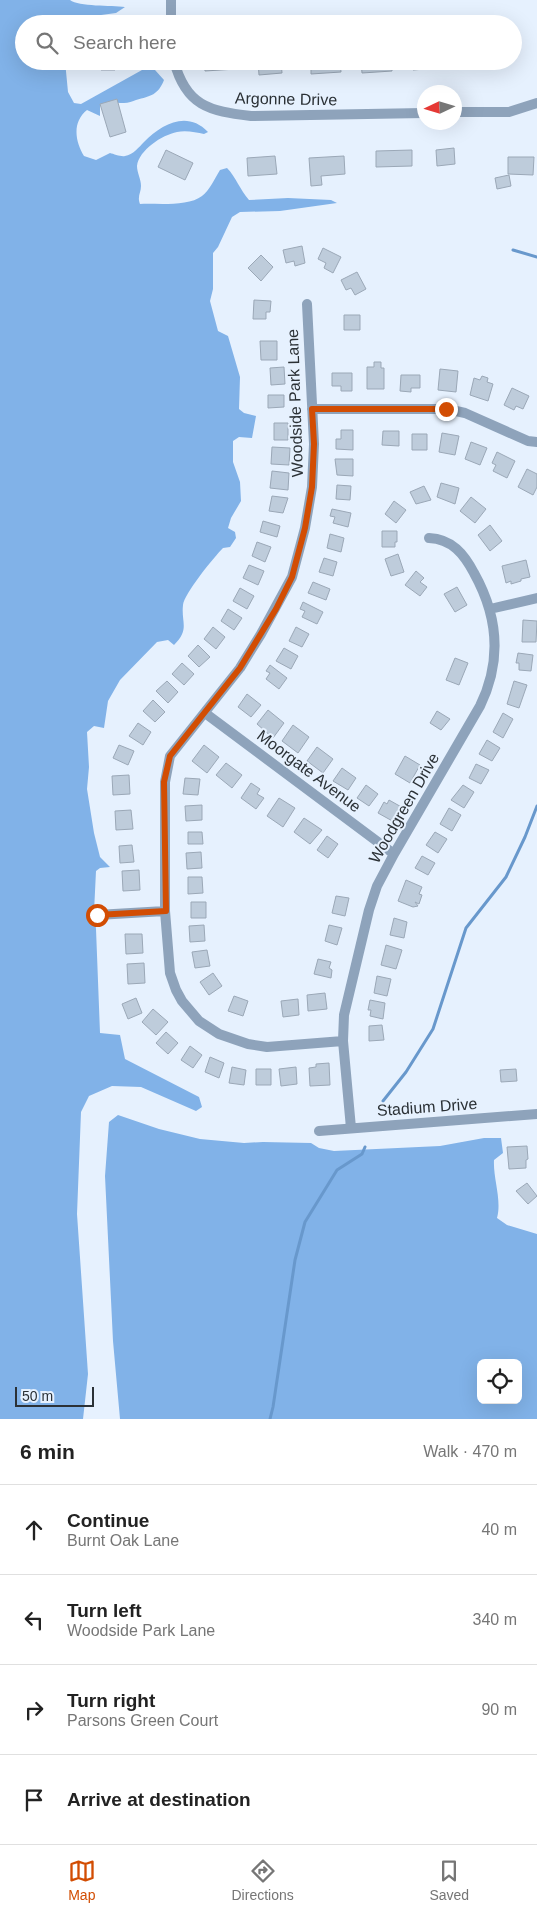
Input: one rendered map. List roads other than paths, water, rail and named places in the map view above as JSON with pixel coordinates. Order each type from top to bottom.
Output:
[{"type":"street","points":[[171,0],[171,15]]},
{"type":"street","name":"Argonne Drive","points":[[177,70],[179,78],[193,98],[208,107],[228,113],[251,116],[417,113]]},
{"type":"street","points":[[462,112],[509,112],[537,103]]},
{"type":"street","name":"Woodside Park Lane","points":[[307,304],[314,444],[312,487],[305,528],[292,577],[276,609],[240,668],[170,756],[164,782],[166,911],[170,973],[182,1001],[199,1021],[218,1034],[248,1044],[267,1047],[343,1041]]},
{"type":"street","points":[[312,409],[446,409],[465,413],[528,441],[537,442]]},
{"type":"street","name":"Woodgreen Drive","points":[[351,1128],[343,1041],[344,1015],[369,910],[377,886],[394,854],[486,694],[494,657],[495,633],[484,589],[468,562],[450,543],[440,538],[429,538]]},
{"type":"street","points":[[490,609],[537,598]]},
{"type":"street","name":"Moorgate Avenue","points":[[205,713],[394,854]]},
{"type":"street","points":[[97,915],[166,911]]},
{"type":"street","name":"Stadium Drive","points":[[319,1131],[537,1114]]},
{"type":"waterway","points":[[513,250],[537,257]]},
{"type":"waterway","points":[[383,1101],[406,1072],[433,1029],[466,928],[506,877],[537,806]]},
{"type":"waterway","points":[[270,1419],[295,1260],[305,1222],[337,1170],[362,1154],[365,1147]]}]
